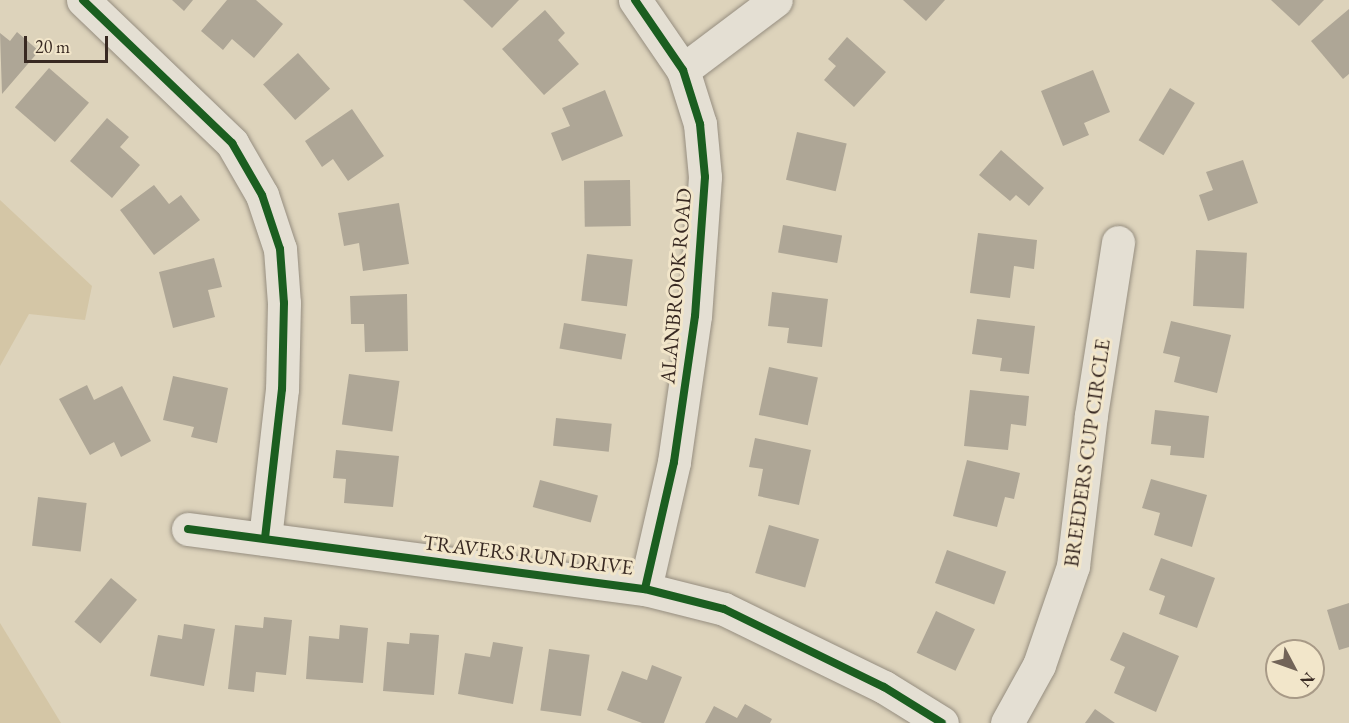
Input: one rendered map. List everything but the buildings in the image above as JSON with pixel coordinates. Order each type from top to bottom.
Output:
[{"type":"street","points":[[83,0],[232,143],[262,195],[280,249],[284,303],[282,389],[264,539]]},
{"type":"street","name":"ALANBROOK ROAD","points":[[635,0],[683,70],[699,124],[705,177],[695,316],[674,462],[645,589]]},
{"type":"street","points":[[683,70],[776,0]]},
{"type":"street","name":"BREEDERS CUP CIRCLE","points":[[1007,723],[1039,664],[1073,566],[1090,415],[1118,242]]},
{"type":"street","name":"TRAVERS RUN DRIVE","points":[[188,529],[645,589],[724,609],[884,687],[942,723]]},
{"type":"shaded area","points":[[0,200],[92,286],[85,320],[29,314],[0,366]]},
{"type":"shaded area","points":[[0,623],[61,723],[0,723]]},
{"type":"cycle path","points":[[83,0],[232,143],[262,195],[280,249],[284,303],[282,389],[265,539]]},
{"type":"cycle path","points":[[635,0],[683,70],[700,124],[705,177],[695,316],[674,462],[645,589]]},
{"type":"cycle path","points":[[188,529],[645,589],[724,609],[884,687],[942,723]]}]
